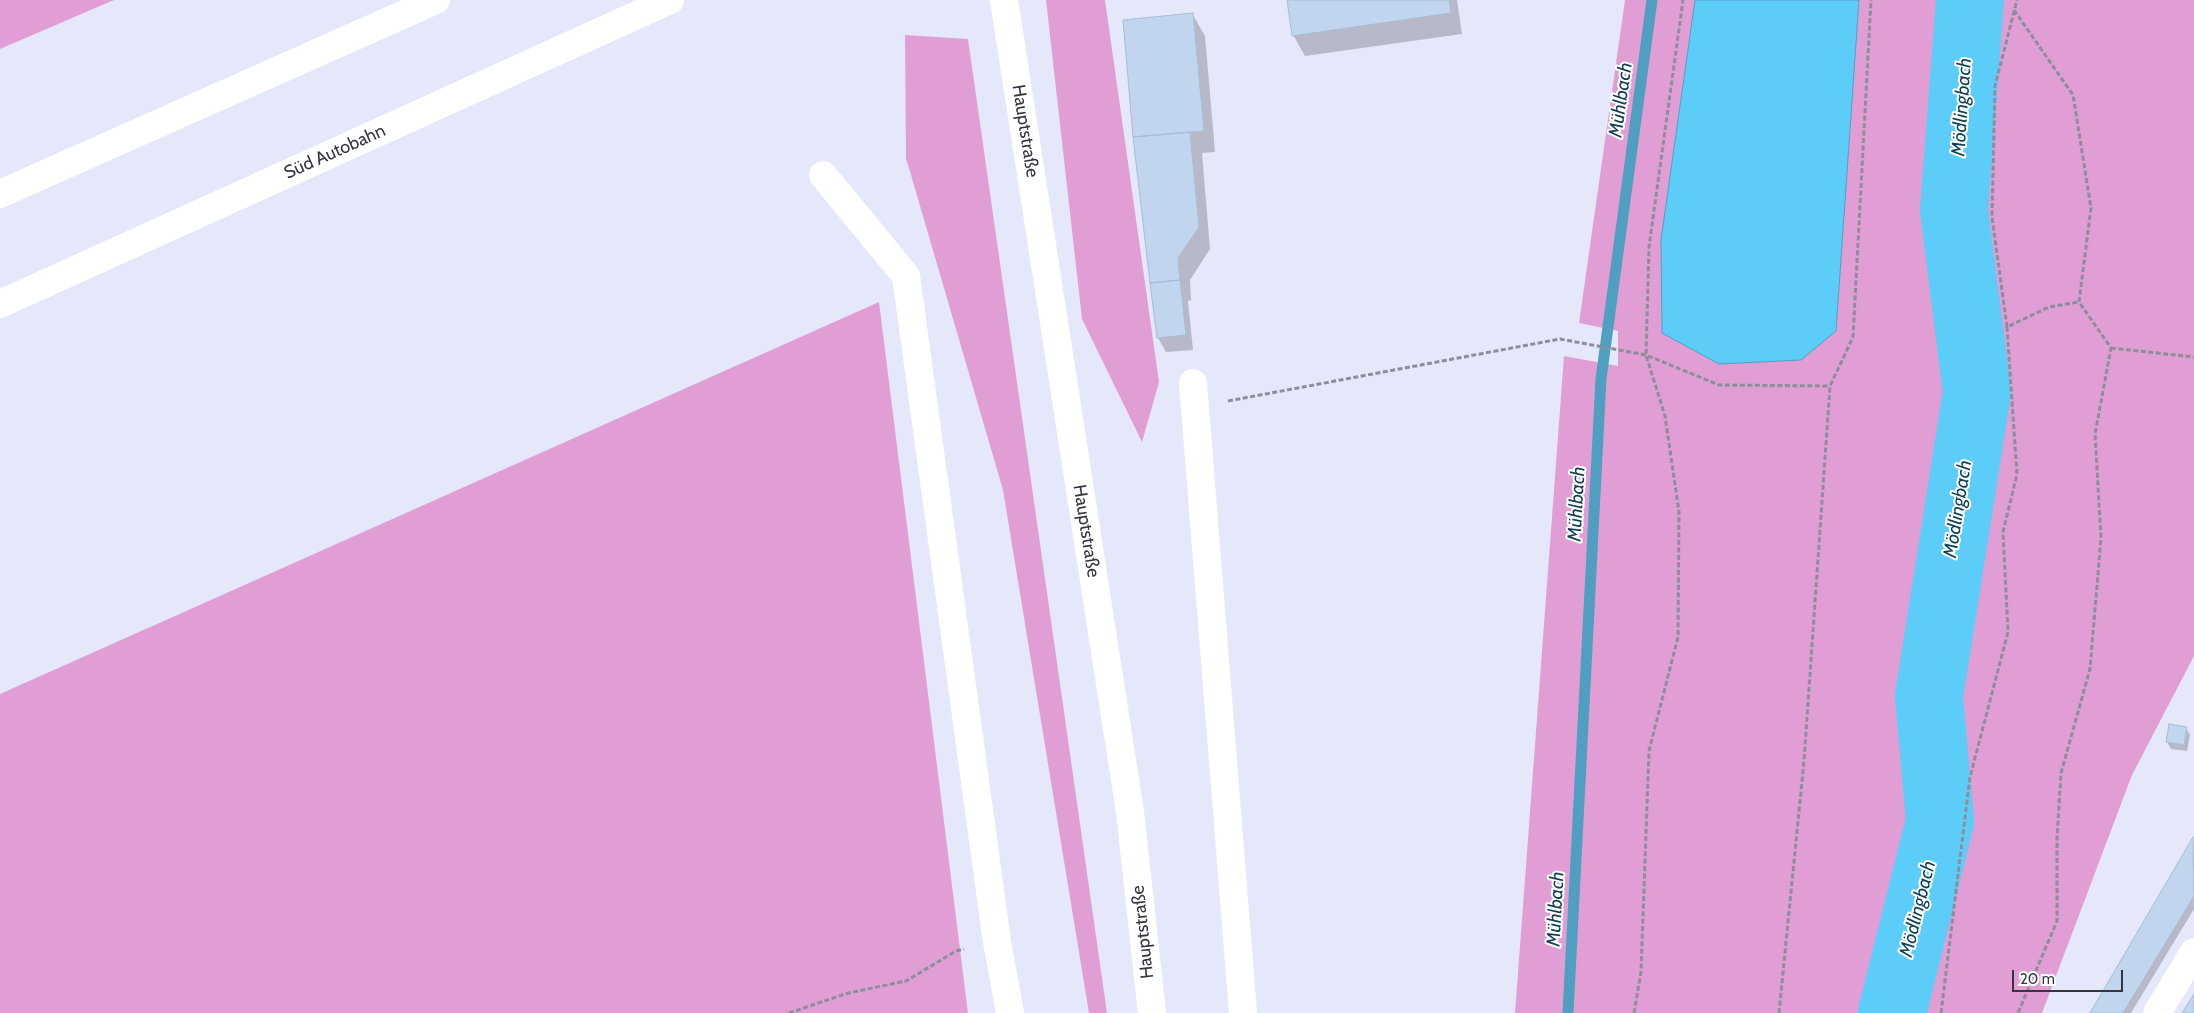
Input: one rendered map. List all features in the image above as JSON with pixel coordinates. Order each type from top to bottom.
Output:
[{"type":"main road","points":[[0,194],[436,0]]},
{"type":"main road","name":"Süd Autobahn","points":[[0,304],[670,0]]},
{"type":"main road","name":"Hauptstraße","points":[[1004,0],[1130,812],[1152,1013]]},
{"type":"main road","points":[[823,175],[906,276],[997,942],[1010,1013]]},
{"type":"main road","points":[[1194,395],[1244,1013]]},
{"type":"main road","points":[[2157,1013],[2194,952]]},
{"type":"path","points":[[1634,1013],[1641,972],[1648,751],[1678,637],[1679,512],[1665,416],[1646,354],[1649,247],[1684,0]]},
{"type":"path","points":[[1779,1013],[1804,761],[1830,386],[1853,337],[1871,0]]},
{"type":"path","points":[[1941,1013],[1970,777],[2008,632],[2002,532],[2017,474],[2007,327],[1992,217],[1992,199],[1995,86],[2017,0]]},
{"type":"path","points":[[2014,10],[2073,95],[2091,208],[2079,302],[2110,348],[2096,434],[2101,538],[2090,669],[2061,773],[2057,839],[2058,921],[2018,1013]]},
{"type":"path","points":[[2007,327],[2049,307],[2079,302]]},
{"type":"path","points":[[1194,395],[1560,339],[1646,354],[1720,385],[1830,386]]},
{"type":"path","points":[[2110,348],[2194,357]]},
{"type":"path","points":[[789,1013],[848,993],[906,981],[956,951],[997,942]]},
{"type":"shaded area","points":[[0,0],[114,0],[0,49]]},
{"type":"shaded area","points":[[1046,0],[1105,0],[1159,382],[1142,442],[1082,319]]},
{"type":"shaded area","points":[[1625,0],[1695,0],[1661,240],[1662,333],[1836,331],[1859,0],[2194,0],[2194,656],[2132,775],[2042,1013],[1515,1013],[1564,356],[1618,366],[1618,331],[1579,323]]},
{"type":"shaded area","points":[[905,35],[968,39],[1107,1013],[1089,1013],[1003,490],[906,158]]},
{"type":"shaded area","points":[[879,302],[968,1013],[0,1013],[0,694]]},
{"type":"water","points":[[1695,0],[1859,0],[1836,331],[1801,360],[1719,364],[1662,333],[1661,240]]},
{"type":"building","points":[[1287,0],[1449,0],[1451,13],[1292,36]]},
{"type":"building","points":[[1193,13],[1204,131],[1133,137],[1123,20]]},
{"type":"building","points":[[1190,132],[1199,227],[1178,258],[1180,280],[1150,283],[1133,137]]},
{"type":"building","points":[[1180,280],[1186,335],[1157,338],[1150,283]]},
{"type":"building","points":[[2169,724],[2187,727],[2184,745],[2166,742]]},
{"type":"building","points":[[2193,837],[2194,896],[2123,1013],[2090,1013]]},
{"type":"building","points":[[2194,994],[2194,1013],[2182,1013]]},
{"type":"waterway","name":"Mühlbach","points":[[1568,1013],[1601,379],[1652,0]]},
{"type":"waterway","name":"Mödlingbach","points":[[1892,1013],[1940,821],[1929,696],[1977,392],[1954,210],[1970,0]]}]
